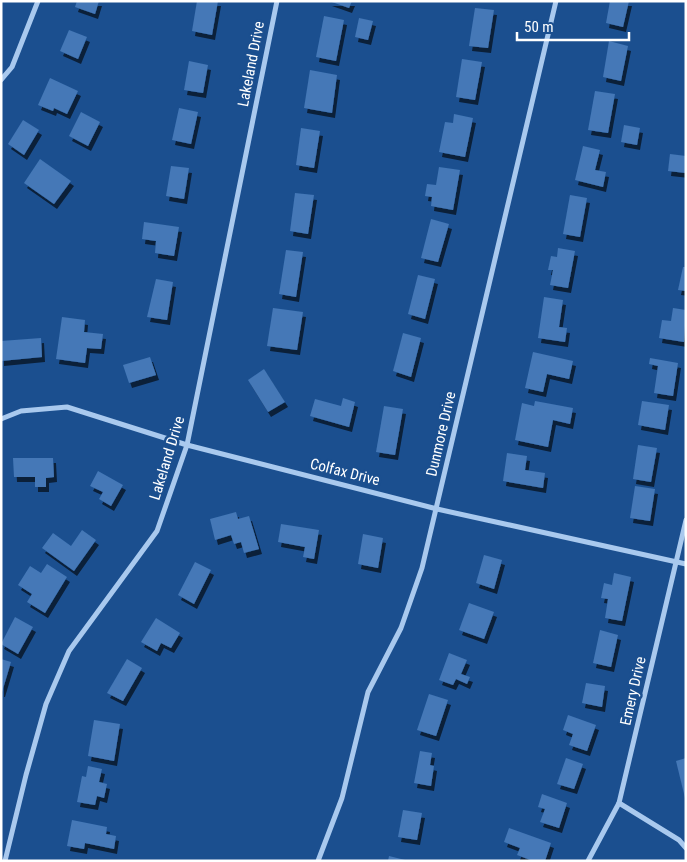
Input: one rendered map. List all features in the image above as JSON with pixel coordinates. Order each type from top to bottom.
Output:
[{"type":"street","points":[[1,80],[12,67],[38,1]]},
{"type":"street","name":"Lakeland Drive","points":[[5,861],[46,704],[69,651],[157,531],[187,444],[277,1]]},
{"type":"street","name":"Dunmore Drive","points":[[318,861],[342,798],[368,692],[401,628],[422,568],[556,1]]},
{"type":"street","name":"Colfax Drive","points":[[1,419],[21,411],[67,407],[187,444],[437,509],[686,564]]},
{"type":"street","name":"Emery Drive","points":[[588,861],[619,804],[686,520]]},
{"type":"street","points":[[619,804],[679,840],[686,848]]},
{"type":"building","points":[[77,1],[99,1],[95,14],[75,7]]},
{"type":"building","points":[[197,1],[218,1],[212,35],[192,31]]},
{"type":"building","points":[[329,1],[352,1],[349,8]]},
{"type":"building","points":[[610,1],[629,1],[623,27],[606,23]]},
{"type":"building","points":[[475,8],[494,10],[488,48],[469,46]]},
{"type":"building","points":[[324,16],[344,20],[336,61],[316,57]]},
{"type":"building","points":[[359,18],[373,21],[368,40],[355,37]]},
{"type":"building","points":[[69,30],[87,37],[78,59],[60,51]]},
{"type":"building","points":[[609,41],[628,46],[621,81],[603,77]]},
{"type":"building","points":[[462,59],[482,62],[475,100],[456,97]]},
{"type":"building","points":[[189,61],[208,65],[203,93],[184,90]]},
{"type":"building","points":[[310,70],[337,75],[332,113],[304,108]]},
{"type":"building","points":[[50,78],[78,91],[67,114],[54,108],[53,111],[38,105]]},
{"type":"building","points":[[595,91],[615,94],[608,133],[588,130]]},
{"type":"building","points":[[179,108],[198,112],[191,144],[172,140]]},
{"type":"building","points":[[81,112],[100,122],[88,146],[69,136]]},
{"type":"building","points":[[454,114],[473,118],[465,157],[439,152],[445,122],[453,123]]},
{"type":"building","points":[[23,120],[39,130],[24,155],[8,144]]},
{"type":"building","points":[[624,125],[640,128],[637,145],[621,142]]},
{"type":"building","points":[[301,128],[320,131],[314,168],[296,165]]},
{"type":"building","points":[[583,146],[600,150],[595,170],[606,172],[603,187],[575,180]]},
{"type":"building","points":[[670,154],[686,156],[686,173],[668,171]]},
{"type":"building","points":[[40,159],[71,181],[54,204],[24,183]]},
{"type":"building","points":[[171,166],[189,168],[184,199],[166,196]]},
{"type":"building","points":[[439,167],[460,170],[453,210],[431,206],[432,197],[425,196],[427,184],[436,185]]},
{"type":"building","points":[[295,193],[314,195],[308,234],[290,231]]},
{"type":"building","points":[[570,195],[587,198],[580,237],[563,234]]},
{"type":"building","points":[[431,219],[449,224],[438,262],[421,258]]},
{"type":"building","points":[[144,222],[179,227],[174,256],[155,253],[156,241],[142,239]]},
{"type":"building","points":[[558,248],[575,251],[568,288],[550,285],[553,270],[548,270],[551,256],[557,257]]},
{"type":"building","points":[[286,250],[303,252],[296,297],[279,294]]},
{"type":"building","points":[[683,267],[686,267],[686,291],[678,290]]},
{"type":"building","points":[[418,275],[435,279],[425,319],[408,314]]},
{"type":"building","points":[[156,279],[173,282],[167,320],[147,317]]},
{"type":"building","points":[[544,297],[563,300],[559,327],[567,328],[565,342],[538,338]]},
{"type":"building","points":[[273,308],[303,312],[297,350],[267,346]]},
{"type":"building","points":[[673,308],[686,310],[684,342],[659,338],[662,320],[671,321]]},
{"type":"building","points":[[62,317],[85,320],[84,332],[103,334],[101,349],[87,348],[85,363],[56,359]]},
{"type":"building","points":[[403,333],[421,338],[411,377],[393,371]]},
{"type":"building","points":[[41,338],[42,357],[1,361],[1,341]]},
{"type":"building","points":[[533,352],[573,361],[569,379],[547,374],[543,392],[525,388]]},
{"type":"building","points":[[150,357],[156,375],[129,383],[123,365]]},
{"type":"building","points":[[650,358],[678,363],[673,396],[654,393],[658,366],[649,364]]},
{"type":"building","points":[[264,369],[285,402],[268,412],[248,380]]},
{"type":"building","points":[[343,398],[355,402],[349,427],[310,416],[315,399],[341,406]]},
{"type":"building","points":[[535,401],[573,408],[570,424],[553,420],[548,447],[515,440],[522,403],[534,406]]},
{"type":"building","points":[[642,401],[669,405],[665,430],[638,425]]},
{"type":"building","points":[[384,406],[403,409],[395,455],[376,452]]},
{"type":"building","points":[[638,445],[657,448],[651,482],[633,479]]},
{"type":"building","points":[[507,453],[527,456],[525,470],[545,473],[543,488],[503,481]]},
{"type":"building","points":[[13,458],[53,458],[54,477],[46,478],[46,487],[35,487],[35,477],[14,477]]},
{"type":"building","points":[[98,471],[123,485],[111,506],[99,499],[103,492],[90,486]]},
{"type":"building","points":[[635,486],[655,489],[650,521],[630,518]]},
{"type":"building","points":[[236,512],[238,519],[249,516],[259,549],[244,553],[241,542],[234,544],[231,535],[215,540],[210,519]]},
{"type":"building","points":[[281,524],[319,530],[314,559],[303,557],[305,547],[278,542]]},
{"type":"building","points":[[82,530],[96,540],[74,571],[42,548],[53,533],[71,546]]},
{"type":"building","points":[[363,534],[383,538],[378,568],[358,564]]},
{"type":"building","points":[[484,555],[502,560],[494,589],[476,583]]},
{"type":"building","points":[[195,562],[211,570],[194,604],[178,595]]},
{"type":"building","points":[[47,564],[67,577],[45,613],[27,602],[32,594],[18,585],[30,566],[41,573]]},
{"type":"building","points":[[614,573],[631,577],[622,621],[605,618],[608,599],[601,598],[604,583],[612,585]]},
{"type":"building","points":[[469,603],[494,612],[484,639],[459,630]]},
{"type":"building","points":[[15,617],[33,627],[18,654],[1,644]]},
{"type":"building","points":[[156,618],[180,633],[171,648],[161,643],[157,651],[141,642]]},
{"type":"building","points":[[600,630],[618,635],[611,667],[593,663]]},
{"type":"building","points":[[449,653],[467,660],[461,674],[470,677],[467,684],[456,679],[453,685],[439,680]]},
{"type":"building","points":[[1,659],[11,662],[2,692],[1,692]]},
{"type":"building","points":[[127,659],[142,668],[123,701],[107,693]]},
{"type":"building","points":[[586,683],[605,686],[602,707],[582,703]]},
{"type":"building","points":[[429,694],[448,700],[436,736],[417,730]]},
{"type":"building","points":[[568,715],[596,725],[587,751],[569,745],[573,734],[563,730]]},
{"type":"building","points":[[94,720],[120,724],[114,761],[88,756]]},
{"type":"building","points":[[420,751],[432,753],[430,765],[434,766],[431,786],[414,783]]},
{"type":"building","points":[[566,758],[583,764],[574,789],[557,784]]},
{"type":"building","points":[[686,758],[686,798],[685,798],[676,761]]},
{"type":"building","points":[[88,766],[102,769],[99,782],[107,784],[104,798],[97,796],[95,805],[77,802],[82,776],[86,777]]},
{"type":"building","points":[[542,794],[567,803],[559,828],[540,822],[545,809],[538,807]]},
{"type":"building","points":[[403,810],[422,813],[417,840],[398,837]]},
{"type":"building","points":[[72,820],[107,827],[106,834],[116,836],[114,849],[85,843],[84,849],[67,846]]},
{"type":"building","points":[[509,828],[551,843],[545,861],[533,861],[517,855],[520,848],[504,842]]},
{"type":"building","points":[[389,856],[405,860],[388,861]]}]
